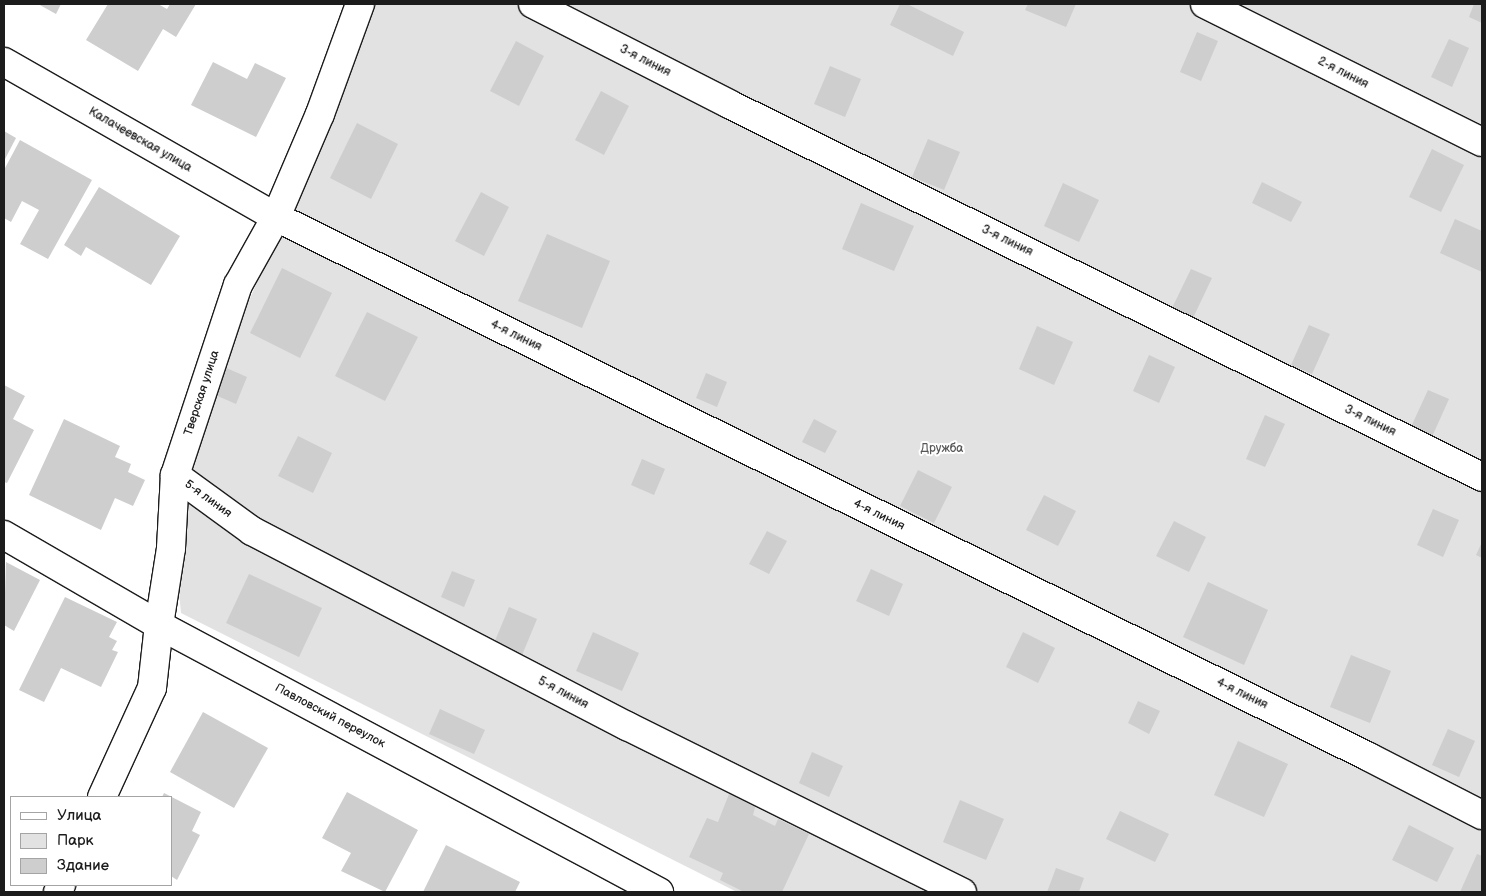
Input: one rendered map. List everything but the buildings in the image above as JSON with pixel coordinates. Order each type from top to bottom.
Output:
[{"type":"street","name":"Тверская улица","points":[[102,796],[152,688],[159,625],[171,548],[175,475],[238,285],[276,217],[320,114],[360,4]]},
{"type":"street","name":"3-я линия","points":[[533,4],[738,108],[1482,477]]},
{"type":"street","name":"2-я линия","points":[[1204,4],[1482,142]]},
{"type":"street","name":"Калачеевская улица","points":[[4,62],[276,217]]},
{"type":"street","name":"4-я линия","points":[[276,217],[1369,757],[1482,815]]},
{"type":"street","name":"5-я линия","points":[[175,475],[252,531],[627,726],[962,892]]},
{"type":"street","name":"Павловский переулок","points":[[4,535],[159,625],[660,892]]},
{"type":"green space","name":"Дружба","points":[[376,4],[1482,4],[1482,892],[737,892],[181,613],[169,488]]}]
